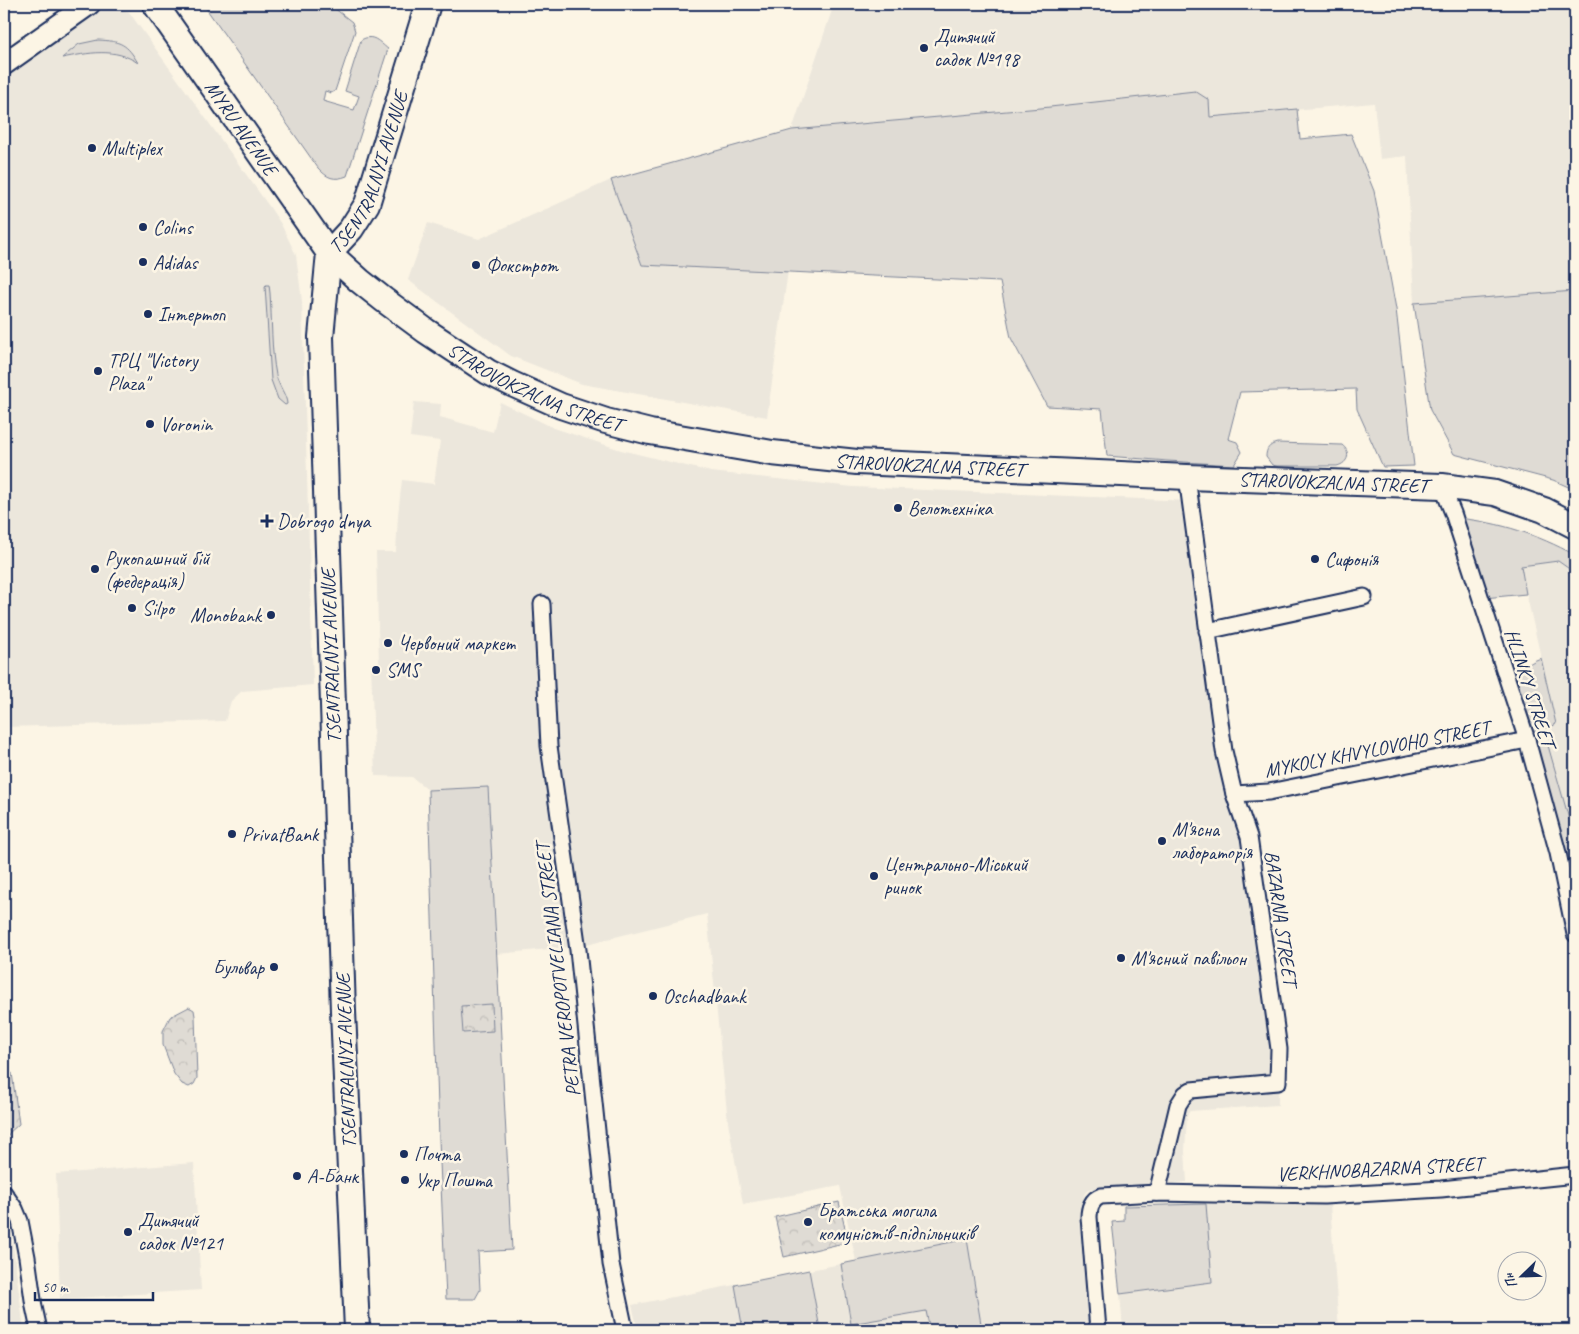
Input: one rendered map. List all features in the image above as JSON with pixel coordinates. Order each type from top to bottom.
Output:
[{"type":"main road","points":[[4,64],[89,4]]},
{"type":"main road","name":"MYRU AVENUE","points":[[155,4],[329,253]]},
{"type":"main road","name":"TSENTRALNYI AVENUE","points":[[357,1330],[343,1011],[321,336],[329,253],[351,229],[367,204],[428,4]]},
{"type":"main road","name":"STAROVOKZALNA STREET","points":[[329,253],[384,300],[426,331],[488,372],[561,406],[606,421],[650,432],[772,453],[847,461],[1187,477],[1442,486],[1495,493],[1544,510],[1575,526]]},
{"type":"street","name":"BAZARNA STREET","points":[[1156,1193],[1178,1106],[1185,1094],[1191,1090],[1278,1082],[1279,1048],[1249,837],[1234,794],[1224,750],[1187,477]]},
{"type":"street","name":"HLINKY STREET","points":[[1442,486],[1453,513],[1527,740],[1558,853],[1575,934]]},
{"type":"street","points":[[1208,631],[1364,597]]},
{"type":"street","name":"PETRA VEROPOTVELIANA STREET","points":[[542,604],[549,746],[578,950],[611,1264],[626,1330]]},
{"type":"street","name":"MYKOLY KHVYLOVOHO STREET","points":[[1234,794],[1269,792],[1527,740]]},
{"type":"street","name":"VERKHNOBAZARNA STREET","points":[[1098,1330],[1089,1208],[1096,1198],[1101,1196],[1156,1193],[1324,1196],[1441,1189],[1575,1175]]},
{"type":"street","points":[[4,1194],[15,1209],[20,1221],[39,1330]]},
{"type":"shaded area","points":[[112,4],[129,12],[271,209],[281,224],[296,255],[302,301],[313,685],[242,691],[231,701],[225,721],[4,727],[4,74],[98,9]]},
{"type":"shaded area","points":[[834,4],[1575,4],[1575,291],[1414,303],[1407,156],[1380,159],[1374,103],[1210,117],[1041,108],[792,130]]},
{"type":"shaded area","points":[[611,180],[642,265],[788,271],[767,417],[582,384],[511,356],[408,280],[428,223],[479,239]]},
{"type":"shaded area","name":"Центрально-Міський ринок","points":[[414,402],[441,404],[440,417],[493,432],[500,402],[554,428],[621,450],[711,472],[853,487],[1190,501],[1279,1049],[1278,1105],[1190,1111],[1187,1117],[1185,1151],[1187,1182],[1088,1189],[1084,1195],[1082,1208],[1092,1330],[638,1330],[632,1305],[856,1261],[840,1186],[743,1204],[728,1122],[707,914],[587,944],[497,954],[488,788],[428,790],[412,777],[375,776],[371,664],[379,663],[376,552],[396,552],[402,480],[434,484],[440,441],[410,437]]},
{"type":"shaded area","points":[[1558,561],[1575,573],[1575,840],[1547,742],[1549,728],[1556,723],[1520,566]]},
{"type":"shaded area","name":"Дитячий садок №121","points":[[194,1163],[201,1290],[60,1299],[56,1174]]},
{"type":"shaded area","points":[[1330,1203],[1339,1330],[1123,1330],[1120,1294],[1212,1282],[1206,1204]]},
{"type":"shaded area","points":[[4,1205],[8,1209],[24,1330],[4,1330]]},
{"type":"green space","points":[[203,4],[329,4],[352,22],[355,31],[335,91],[331,93],[325,91],[323,101],[354,110],[359,96],[345,91],[361,40],[369,37],[372,38],[388,49],[347,176],[331,178],[318,168]]},
{"type":"green space","points":[[98,40],[112,41],[122,45],[127,48],[138,63],[129,58],[111,53],[91,53],[62,58],[79,44]]},
{"type":"green space","points":[[1195,91],[1209,100],[1210,117],[1297,109],[1300,139],[1351,134],[1374,191],[1396,309],[1414,466],[1383,467],[1357,409],[1356,389],[1240,392],[1228,439],[1237,442],[1242,452],[1234,465],[1107,456],[1102,409],[1047,406],[1011,338],[1000,282],[642,265],[611,180],[792,130],[1041,108]]},
{"type":"green space","points":[[266,285],[269,285],[270,293],[274,365],[277,379],[287,401],[285,405],[278,399],[271,380]]},
{"type":"green space","points":[[1575,291],[1575,490],[1553,480],[1454,454],[1430,410],[1414,303]]},
{"type":"green space","points":[[1277,443],[1342,445],[1348,454],[1346,460],[1337,466],[1277,466],[1272,465],[1266,457],[1268,448]]},
{"type":"green space","points":[[1458,518],[1518,530],[1561,548],[1575,555],[1575,573],[1558,561],[1521,566],[1526,594],[1484,598]]},
{"type":"green space","points":[[1541,658],[1556,724],[1549,728],[1527,733],[1512,687],[1524,669]]},
{"type":"green space","points":[[1547,742],[1575,840],[1575,907],[1533,746]]},
{"type":"green space","points":[[488,787],[512,1250],[478,1252],[480,1290],[475,1299],[446,1299],[428,790]]},
{"type":"green space","points":[[492,1004],[493,1031],[463,1033],[461,1006]]},
{"type":"green space","points":[[189,1007],[194,1010],[195,1016],[197,1078],[194,1084],[189,1087],[182,1084],[174,1074],[163,1045],[163,1031],[170,1017]]},
{"type":"green space","points":[[4,1073],[12,1073],[19,1124],[9,1133],[4,1149]]},
{"type":"green space","points":[[839,1202],[848,1242],[784,1257],[775,1217]]},
{"type":"green space","points":[[1206,1204],[1212,1282],[1120,1294],[1112,1222],[1124,1221],[1124,1206]]},
{"type":"green space","points":[[967,1239],[982,1330],[930,1330],[926,1311],[851,1324],[841,1264]]},
{"type":"green space","points":[[809,1270],[820,1329],[743,1330],[735,1285]]},
{"type":"place","name":"Дитячий садок №198","points":[[924,48]]},
{"type":"place","name":"Multiplex","points":[[92,148]]},
{"type":"place","name":"Colins","points":[[143,227]]},
{"type":"place","name":"Adidas","points":[[143,262]]},
{"type":"place","name":"Фокстрот","points":[[476,265]]},
{"type":"place","name":"Інтертоп","points":[[148,314]]},
{"type":"place","name":"ТРЦ \"Victory Plaza\"","points":[[98,371]]},
{"type":"place","name":"Voronin","points":[[150,424]]},
{"type":"place","name":"Велотехніка","points":[[898,508]]},
{"type":"place","name":"Dobrogo dnya","points":[[267,521]]},
{"type":"place","name":"Сифонія","points":[[1315,559]]},
{"type":"place","name":"Рукопашний бій (федерація)","points":[[95,569]]},
{"type":"place","name":"Silpo","points":[[132,608]]},
{"type":"place","name":"Monobank","points":[[271,615]]},
{"type":"place","name":"Червоний маркет","points":[[388,643]]},
{"type":"place","name":"SMS","points":[[376,670]]},
{"type":"place","name":"PrivatBank","points":[[232,834]]},
{"type":"place","name":"М'ясна лабораторія","points":[[1162,841]]},
{"type":"place","name":"Центрально-Міський ринок","points":[[874,876]]},
{"type":"place","name":"М'ясний павільон","points":[[1121,958]]},
{"type":"place","name":"Бульвар","points":[[274,967]]},
{"type":"place","name":"Oschadbank","points":[[653,996]]},
{"type":"place","name":"Почта","points":[[404,1154]]},
{"type":"place","name":"А-Банк","points":[[297,1176]]},
{"type":"place","name":"Укр Пошта","points":[[405,1180]]},
{"type":"place","name":"Братська могила комуністів-підпільників","points":[[808,1222]]},
{"type":"place","name":"Дитячий садок №121","points":[[128,1232]]}]
